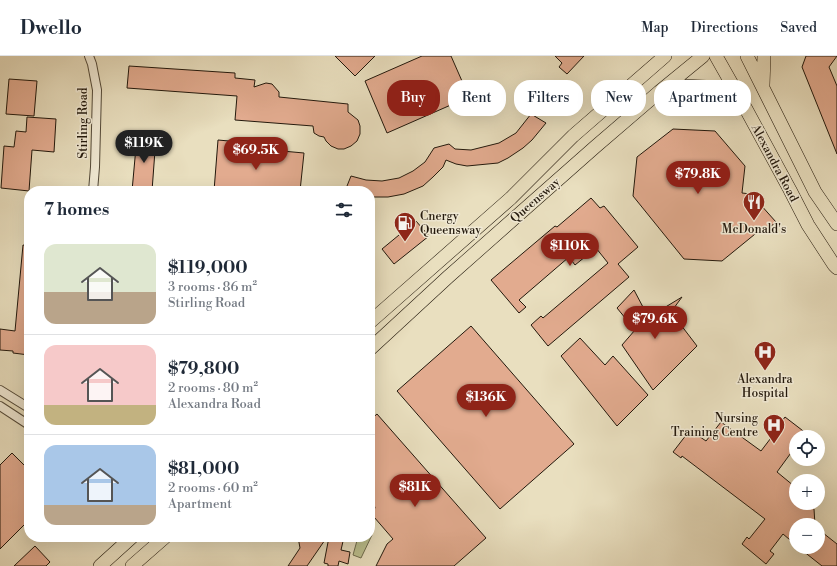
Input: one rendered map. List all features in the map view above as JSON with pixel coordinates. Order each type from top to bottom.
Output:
[{"type":"main road","points":[[647,71],[655,56]]},
{"type":"main road","name":"Queensway","points":[[375,318],[511,198],[573,136],[665,56]]},
{"type":"main road","name":"Queensway","points":[[674,80],[703,56]]},
{"type":"main road","name":"Alexandra Road","points":[[716,56],[730,80]]},
{"type":"main road","name":"Alexandra Road","points":[[747,56],[816,192],[837,224]]},
{"type":"main road","points":[[763,86],[764,56]]},
{"type":"main road","name":"Queensway","points":[[375,344],[448,277],[654,96]]},
{"type":"main road","name":"Alexandra Road","points":[[750,116],[808,225],[837,268]]},
{"type":"main road","points":[[100,566],[126,542]]},
{"type":"main road","points":[[132,566],[159,542]]},
{"type":"street","name":"Stirling Road","points":[[89,56],[97,90],[93,186]]},
{"type":"street","points":[[0,390],[24,405]]},
{"type":"street","points":[[0,406],[24,421]]},
{"type":"green space","points":[[357,542],[369,542],[361,558],[353,555]]},
{"type":"building","points":[[335,56],[375,56],[355,76]]},
{"type":"building","points":[[422,56],[451,56],[462,80],[448,80],[448,106],[440,110],[440,80],[387,80],[387,116],[426,116],[387,133],[365,81]]},
{"type":"building","points":[[555,56],[584,56],[567,74],[559,67],[562,63]]},
{"type":"building","points":[[806,56],[837,56],[829,67],[837,86],[837,154],[802,67]]},
{"type":"building","points":[[129,66],[235,73],[235,78],[255,80],[254,87],[266,83],[272,84],[279,92],[279,97],[348,104],[348,112],[358,120],[360,134],[357,141],[351,146],[344,149],[338,149],[331,146],[324,137],[314,133],[313,126],[235,120],[237,96],[127,88]]},
{"type":"building","points":[[9,79],[37,81],[34,116],[6,114]]},
{"type":"building","points":[[529,116],[534,116],[546,123],[532,140],[523,148],[498,163],[467,166],[446,160],[443,167],[423,186],[404,194],[388,197],[375,197],[375,186],[347,186],[351,176],[366,180],[382,181],[399,178],[413,171],[425,162],[434,148],[449,144],[455,149],[471,150],[499,143],[516,133]]},
{"type":"building","points":[[27,117],[56,119],[54,152],[32,150],[29,186],[24,186],[24,190],[1,188],[4,146],[14,147],[16,131],[26,132]]},
{"type":"building","points":[[673,129],[715,131],[745,166],[742,193],[751,194],[776,222],[763,233],[760,230],[722,261],[684,259],[633,196],[637,157]]},
{"type":"building","points":[[137,136],[156,137],[152,186],[132,186]]},
{"type":"building","points":[[218,140],[240,142],[239,155],[282,159],[282,151],[304,153],[301,186],[214,186]]},
{"type":"building","points":[[591,198],[600,208],[604,206],[638,247],[618,264],[629,277],[548,346],[531,325],[541,316],[543,318],[608,263],[596,248],[575,265],[569,257],[519,300],[526,307],[519,313],[491,280]]},
{"type":"building","name":"Cnergy Queensway","points":[[416,221],[429,236],[394,264],[382,249]]},
{"type":"building","points":[[23,245],[24,354],[13,353],[13,351],[0,350],[0,329],[15,331]]},
{"type":"building","points":[[634,290],[644,309],[649,307],[654,314],[682,297],[671,312],[697,346],[653,390],[622,345],[635,330],[617,308]]},
{"type":"building","points":[[471,326],[574,444],[500,509],[397,391]]},
{"type":"building","points":[[580,338],[605,365],[613,356],[648,395],[617,426],[561,356]]},
{"type":"building","points":[[377,414],[486,538],[454,566],[376,566],[387,544],[393,539],[375,518],[375,416]]},
{"type":"building","points":[[785,417],[802,430],[789,430],[789,456],[777,472],[789,482],[789,510],[814,510],[815,518],[789,518],[789,539],[783,534],[770,551],[774,554],[766,564],[742,544],[747,537],[749,539],[765,519],[682,456],[681,458],[673,452],[690,430],[706,441],[721,422],[761,451],[780,426],[779,425]]},
{"type":"building","points":[[12,453],[24,465],[24,525],[0,549],[0,465]]},
{"type":"building","points":[[825,535],[837,544],[837,566],[822,566],[807,554],[825,554]]},
{"type":"building","points":[[299,542],[324,542],[307,566],[288,566],[300,548]]},
{"type":"building","points":[[328,542],[343,542],[341,550],[350,552],[348,564],[339,561],[338,566],[328,566],[328,564],[324,563]]},
{"type":"building","points":[[35,546],[50,562],[46,566],[14,566]]},
{"type":"place","name":"McDonald's","points":[[754,222]]},
{"type":"place","name":"Cnergy Queensway","points":[[405,242]]},
{"type":"place","name":"Alexandra Hospital","points":[[765,372]]},
{"type":"place","name":"Nursing Training Centre","points":[[774,444]]}]
